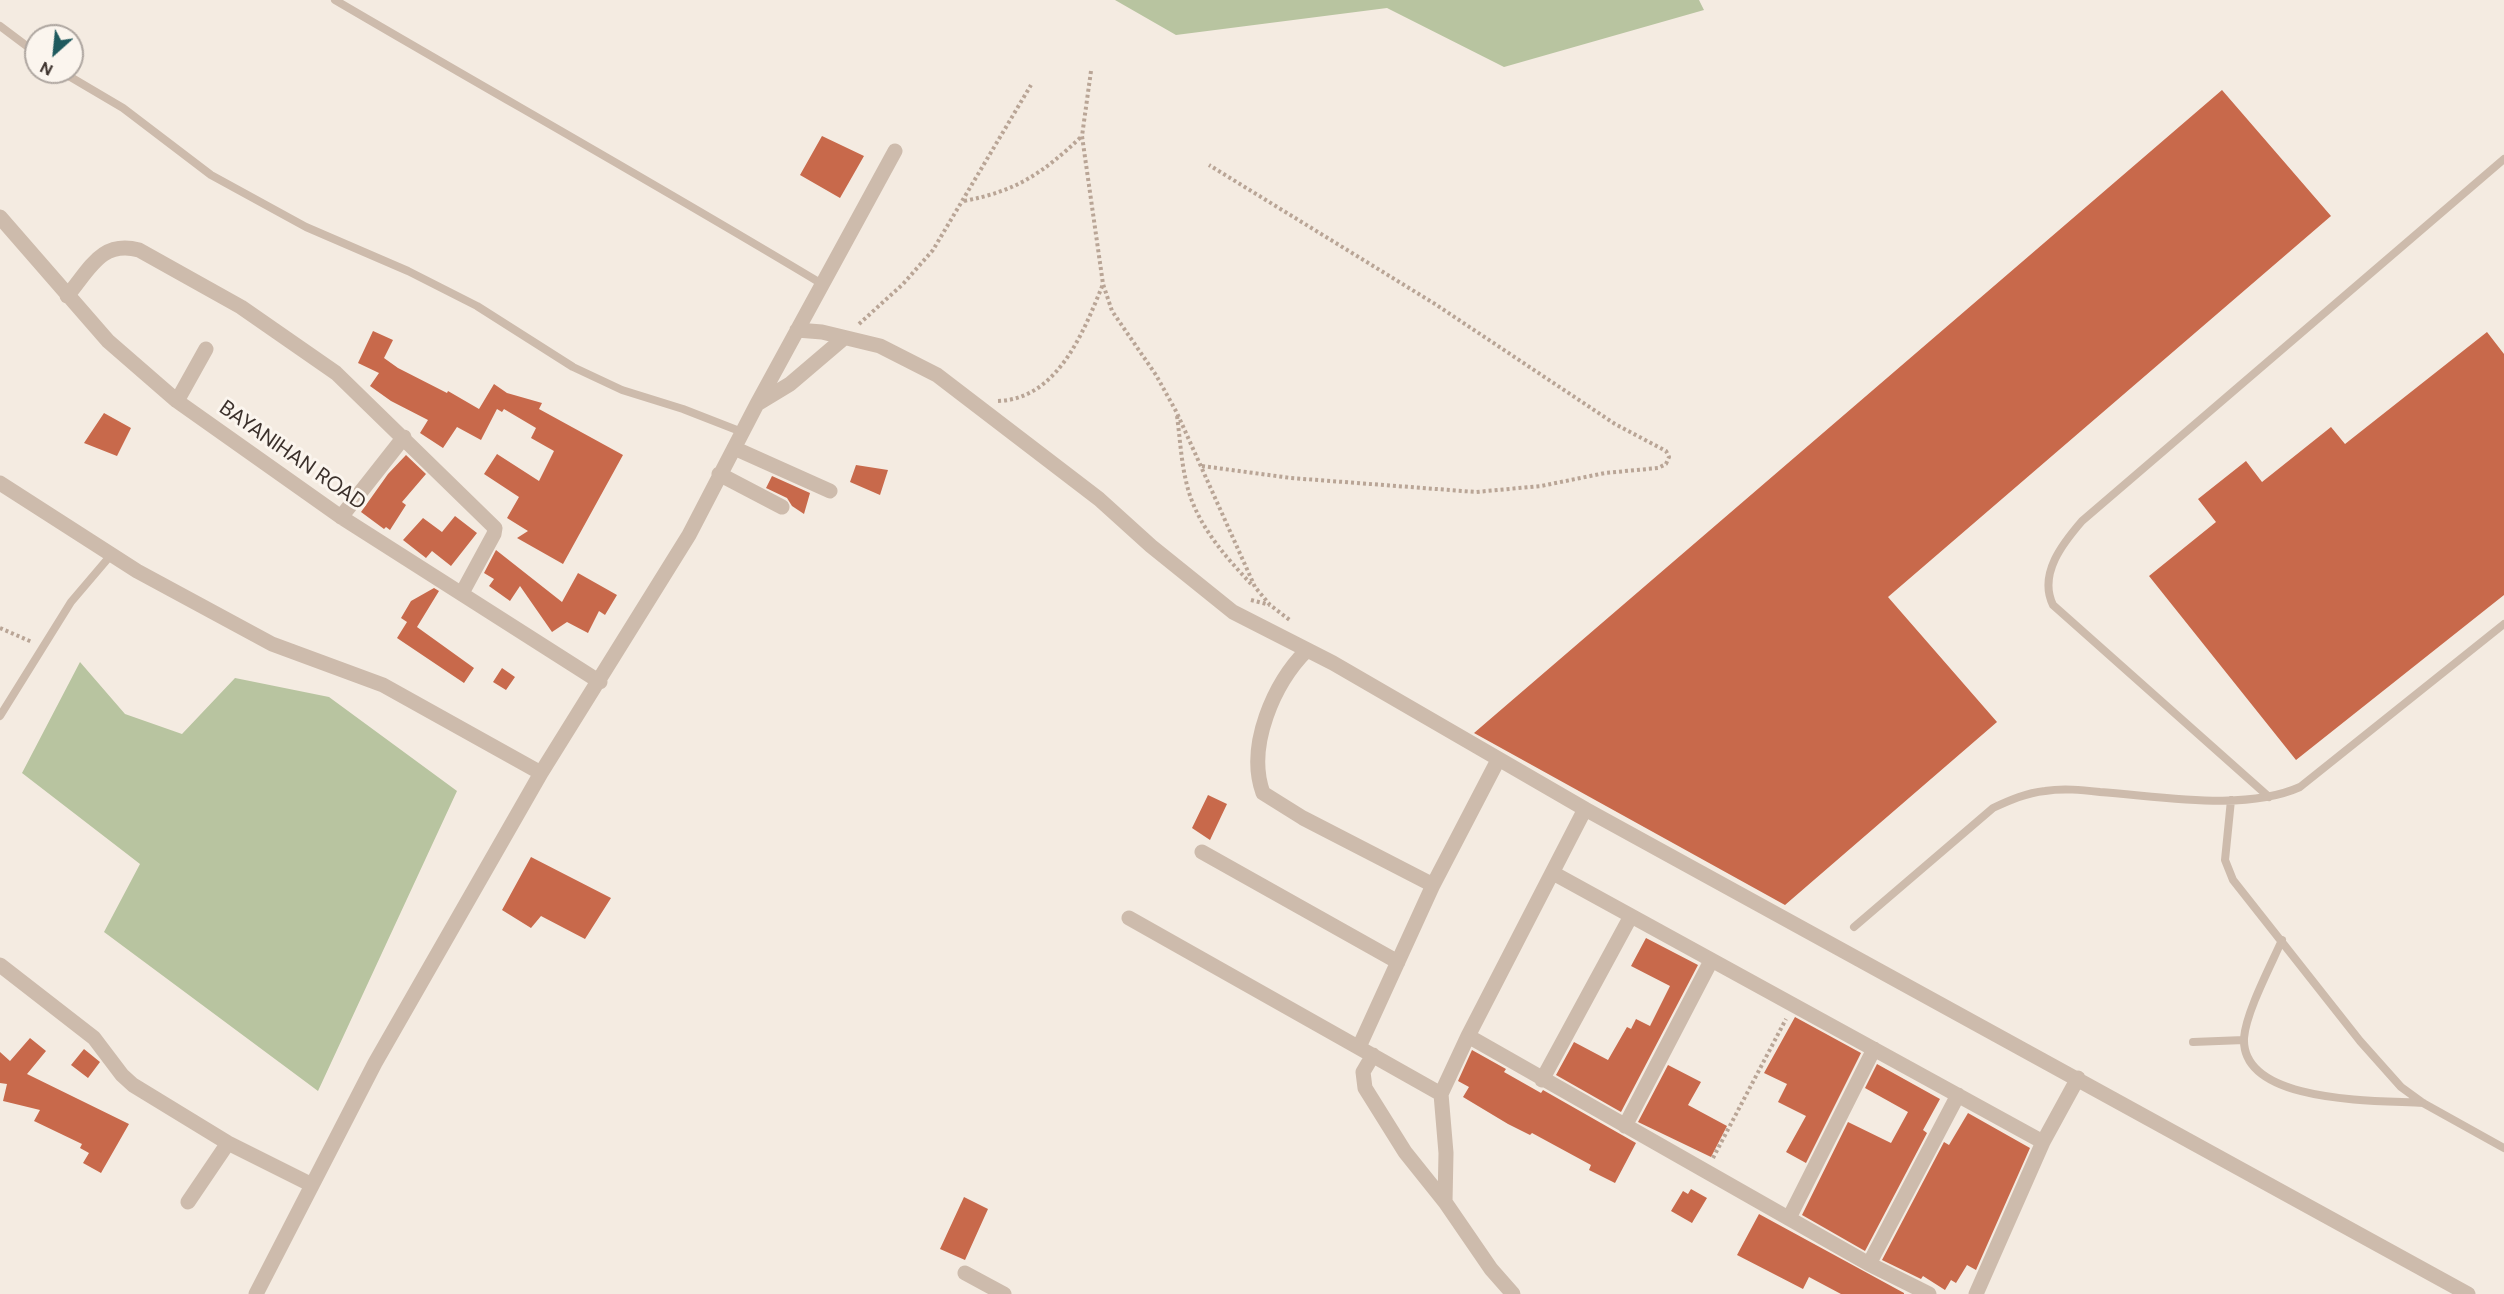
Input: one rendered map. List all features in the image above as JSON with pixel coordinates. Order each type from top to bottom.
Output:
[{"type":"street","points":[[256,1294],[375,1063],[541,773],[600,682],[689,535],[719,474],[895,151]]},
{"type":"street","name":"BAYANIHAN ROAD","points":[[0,218],[108,341],[177,401],[341,517],[600,682]]},
{"type":"street","points":[[67,296],[111,248],[124,246],[139,250],[269,325],[336,373],[495,528],[494,534],[462,593]]},
{"type":"street","points":[[797,330],[880,346],[909,359],[974,401],[1100,499],[1208,593],[1265,630],[1307,650],[1585,809],[2468,1294]]},
{"type":"street","points":[[757,404],[789,384],[844,338]]},
{"type":"street","points":[[177,401],[206,349]]},
{"type":"street","points":[[341,517],[404,437]]},
{"type":"street","points":[[734,447],[830,491]]},
{"type":"street","points":[[719,474],[782,507]]},
{"type":"street","points":[[0,483],[7,494],[111,555],[272,644],[383,685],[541,773]]},
{"type":"street","points":[[1307,650],[1286,677],[1266,719],[1259,749],[1263,794],[1303,818],[1433,885]]},
{"type":"street","points":[[1359,1047],[1433,885],[1498,760]]},
{"type":"street","points":[[1445,1202],[1446,1153],[1441,1094],[1468,1036],[1585,809]]},
{"type":"street","points":[[1202,852],[1398,962]]},
{"type":"street","points":[[1553,873],[1711,961],[1794,1003],[2043,1142]]},
{"type":"street","points":[[1542,1080],[1631,916]]},
{"type":"street","points":[[1129,918],[1441,1094]]},
{"type":"street","points":[[1624,1126],[1711,961]]},
{"type":"street","points":[[0,965],[94,1038],[122,1075],[133,1084],[228,1143],[312,1185]]},
{"type":"street","points":[[1468,1036],[1869,1264],[1929,1294]]},
{"type":"street","points":[[1789,1218],[1874,1049]]},
{"type":"street","points":[[1373,1055],[1363,1072],[1365,1088],[1405,1152],[1445,1202],[1491,1269],[1513,1294]]},
{"type":"street","points":[[1976,1294],[2043,1142],[2078,1078]]},
{"type":"street","points":[[1869,1264],[1958,1095]]},
{"type":"street","points":[[188,1202],[228,1143]]},
{"type":"street","points":[[964,1273],[1001,1293]]},
{"type":"lane","points":[[335,0],[578,143],[708,215],[822,284]]},
{"type":"lane","points":[[0,26],[24,44]]},
{"type":"lane","points":[[82,84],[123,108],[211,175],[306,227],[408,272],[477,306],[564,361],[622,390],[742,432]]},
{"type":"lane","points":[[2269,797],[2053,604],[2048,594],[2051,569],[2070,535],[2082,521],[2504,159]]},
{"type":"lane","points":[[0,716],[71,602],[111,555]]},
{"type":"lane","points":[[1854,927],[1993,808],[2017,797],[2046,790],[2231,800],[2287,793],[2313,779],[2504,624]]},
{"type":"lane","points":[[2231,800],[2225,860],[2227,871],[2384,1071],[2423,1103],[2504,1148]]},
{"type":"lane","points":[[2282,940],[2248,1023],[2244,1040],[2247,1054],[2257,1068],[2273,1082],[2300,1093],[2423,1103]]},
{"type":"lane","points":[[2193,1042],[2244,1040]]},
{"type":"path","points":[[1091,71],[1082,136],[1103,284],[1112,312],[1156,375],[1177,413],[1255,588]]},
{"type":"path","points":[[844,338],[911,275],[933,250],[1031,85]]},
{"type":"path","points":[[964,201],[996,195],[1021,184],[1053,164],[1082,136]]},
{"type":"path","points":[[1202,466],[1291,478],[1476,492],[1541,486],[1605,473],[1658,468],[1666,464],[1669,457],[1666,451],[1615,424],[1445,310],[1209,165]]},
{"type":"path","points":[[974,401],[1010,400],[1032,392],[1050,378],[1067,357],[1087,322],[1103,284]]},
{"type":"path","points":[[1177,413],[1186,481],[1196,511],[1226,557],[1270,605],[1297,626],[1306,638],[1307,650]]},
{"type":"path","points":[[0,628],[44,646]]},
{"type":"path","points":[[1707,1170],[1794,1003]]},
{"type":"green space","points":[[1115,0],[1699,0],[1704,10],[1504,67],[1387,8],[1176,35]]},
{"type":"green space","points":[[80,662],[125,714],[182,734],[235,678],[329,697],[457,791],[318,1091],[104,932],[140,864],[22,773]]},
{"type":"building","points":[[2222,90],[2331,216],[1888,597],[1997,722],[1785,905],[1474,733]]},
{"type":"building","points":[[822,136],[864,156],[840,198],[800,175]]},
{"type":"building","points":[[373,331],[393,340],[384,358],[398,368],[447,393],[448,391],[479,409],[494,384],[507,393],[542,403],[539,409],[623,455],[563,564],[517,538],[528,531],[507,518],[519,497],[484,474],[497,454],[539,481],[554,451],[531,438],[536,428],[504,409],[502,412],[497,409],[481,440],[457,427],[443,448],[420,433],[428,420],[391,401],[370,386],[379,373],[358,363]]},
{"type":"building","points":[[2487,332],[2504,354],[2504,595],[2296,760],[2149,576],[2216,522],[2198,499],[2246,461],[2262,482],[2331,427],[2345,444]]},
{"type":"building","points":[[104,413],[131,428],[117,456],[84,443]]},
{"type":"building","points":[[406,455],[426,474],[402,502],[406,505],[390,530],[386,527],[384,529],[361,512],[388,474]]},
{"type":"building","points":[[856,465],[888,470],[880,495],[850,482]]},
{"type":"building","points":[[772,476],[810,493],[804,514],[792,506],[787,498],[766,488]]},
{"type":"building","points":[[455,516],[477,533],[451,566],[432,551],[426,558],[403,540],[423,518],[442,532]]},
{"type":"building","points":[[496,550],[562,602],[578,573],[617,595],[605,615],[599,611],[588,633],[567,622],[552,632],[520,586],[510,601],[489,586],[494,579],[484,573]]},
{"type":"building","points":[[434,588],[439,591],[417,627],[474,668],[464,683],[397,638],[407,622],[401,618],[411,601]]},
{"type":"building","points":[[502,668],[515,677],[506,690],[493,682]]},
{"type":"building","points":[[1208,795],[1227,804],[1210,840],[1192,828]]},
{"type":"building","points":[[531,857],[611,898],[585,939],[541,916],[531,928],[502,910]]},
{"type":"building","points":[[1646,938],[1698,965],[1621,1112],[1556,1075],[1574,1042],[1608,1060],[1627,1027],[1631,1029],[1636,1019],[1650,1026],[1670,986],[1631,966]]},
{"type":"building","points":[[1795,1017],[1861,1053],[1806,1163],[1786,1152],[1806,1116],[1778,1102],[1787,1084],[1764,1073]]},
{"type":"building","points":[[30,1038],[46,1051],[27,1074],[129,1124],[101,1173],[83,1163],[89,1153],[80,1148],[82,1144],[34,1121],[40,1110],[3,1101],[7,1084],[0,1083],[0,1052],[10,1061]]},
{"type":"building","points":[[84,1049],[100,1062],[88,1078],[71,1065]]},
{"type":"building","points":[[1472,1050],[1506,1069],[1504,1072],[1541,1093],[1543,1090],[1636,1143],[1615,1183],[1589,1170],[1591,1165],[1532,1133],[1530,1135],[1508,1124],[1463,1097],[1469,1087],[1458,1081]]},
{"type":"building","points":[[1877,1064],[1940,1099],[1923,1130],[1927,1133],[1865,1251],[1802,1215],[1848,1122],[1891,1143],[1908,1112],[1865,1088]]},
{"type":"building","points":[[1668,1065],[1701,1082],[1688,1105],[1727,1126],[1711,1157],[1638,1122]]},
{"type":"building","points":[[1968,1113],[2030,1148],[1976,1270],[1967,1265],[1956,1283],[1951,1280],[1945,1290],[1923,1276],[1921,1279],[1882,1260],[1944,1142],[1949,1145]]},
{"type":"building","points":[[1691,1189],[1707,1198],[1692,1223],[1671,1211],[1683,1191],[1688,1194]]},
{"type":"building","points":[[964,1197],[988,1209],[965,1260],[940,1249]]},
{"type":"building","points":[[1759,1214],[1904,1294],[1841,1294],[1809,1277],[1803,1289],[1737,1255]]}]
